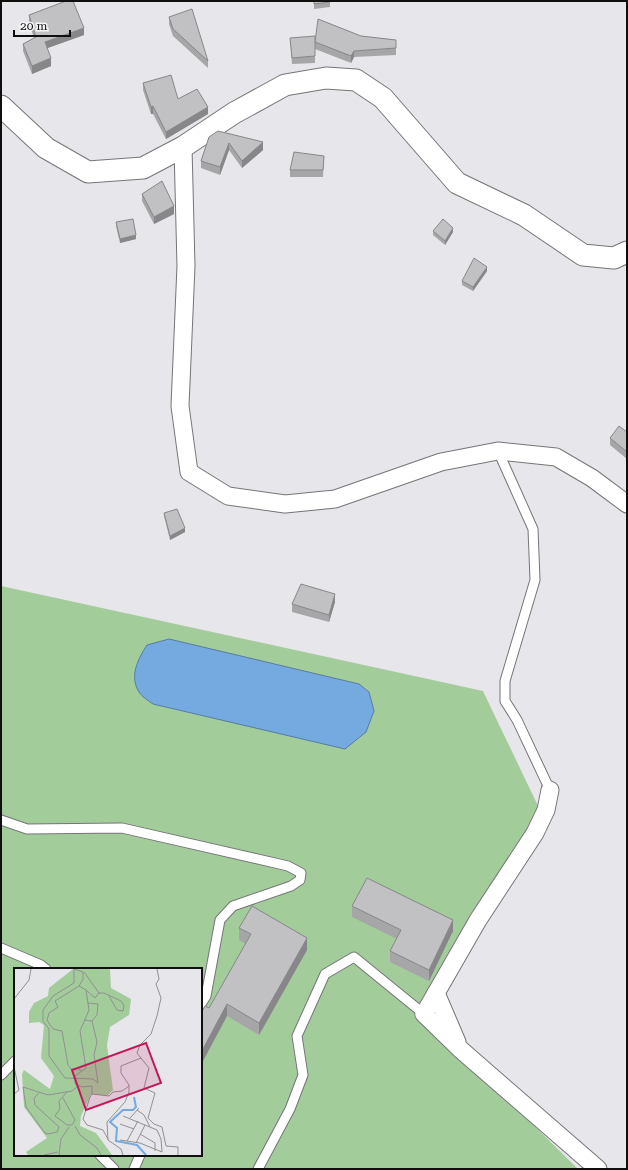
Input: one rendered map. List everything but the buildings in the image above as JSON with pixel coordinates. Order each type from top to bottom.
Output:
[{"type":"street","points":[[1,106],[46,148],[88,172],[143,168],[183,147],[234,113],[285,86],[326,78],[356,80],[383,98],[457,183],[524,215],[583,255],[614,258],[627,252]]},
{"type":"street","points":[[183,147],[186,266],[180,406],[190,472],[228,496],[285,504],[335,499],[441,462],[498,451],[556,457],[592,478],[627,504]]},
{"type":"street","points":[[550,790],[546,810],[535,832],[478,920],[424,1014],[460,1050],[598,1169]]},
{"type":"street","points":[[436,993],[460,1050]]},
{"type":"lane","points":[[498,451],[533,529],[535,580],[505,681],[505,701],[517,720],[550,790]]},
{"type":"lane","points":[[1,820],[27,829],[122,828],[288,866],[301,873],[300,880],[291,886],[233,906],[220,920],[206,996],[202,1002]]},
{"type":"lane","points":[[1,948],[45,968]]},
{"type":"lane","points":[[258,1169],[290,1110],[303,1075],[297,1036],[325,974],[354,957],[424,1014]]},
{"type":"lane","points":[[1,1075],[14,1062]]},
{"type":"lane","points":[[101,1156],[114,1169]]},
{"type":"lane","points":[[134,1169],[140,1156]]},
{"type":"green space","points":[[1,586],[483,691],[539,808],[421,1014],[578,1169],[1,1169]]},
{"type":"water","points":[[169,639],[359,684],[369,692],[374,711],[366,732],[345,749],[153,704],[142,696],[136,686],[136,668],[147,645]]}]
